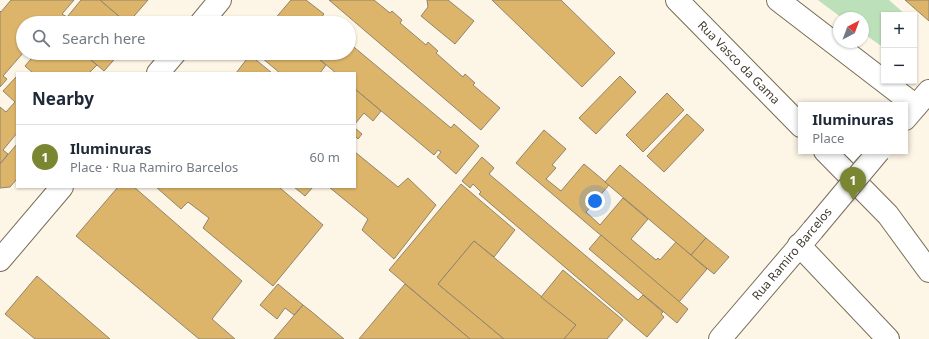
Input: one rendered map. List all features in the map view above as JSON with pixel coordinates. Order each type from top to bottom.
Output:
[{"type":"main road","points":[[207,16],[220,0]]},
{"type":"main road","name":"Rua Vasco da Gama","points":[[676,0],[798,123]]},
{"type":"main road","points":[[778,0],[917,105]]},
{"type":"main road","points":[[159,72],[169,60]]},
{"type":"main road","points":[[828,154],[888,215],[929,271]]},
{"type":"main road","name":"Rua Ramiro Barcelos","points":[[720,339],[876,154]]},
{"type":"main road","points":[[2,254],[61,188]]},
{"type":"main road","points":[[806,238],[888,339]]},
{"type":"green space","points":[[818,0],[889,0],[903,12],[881,12],[881,46],[869,37],[869,12],[834,12]]},
{"type":"building","points":[[11,0],[74,0],[62,14],[65,16],[16,16],[17,60],[3,76],[7,79],[0,87],[0,11],[1,12]]},
{"type":"building","points":[[81,0],[100,0],[119,16],[68,16]]},
{"type":"building","points":[[100,0],[148,0],[134,16],[119,16]]},
{"type":"building","points":[[291,0],[306,0],[324,14],[322,16],[277,16]]},
{"type":"building","points":[[329,0],[374,0],[390,13],[392,11],[402,20],[400,23],[426,45],[428,42],[438,51],[436,53],[463,77],[465,74],[475,83],[473,85],[500,108],[481,130],[356,23],[356,16],[348,16]]},
{"type":"building","points":[[427,0],[448,0],[474,21],[455,44],[421,16],[428,7]]},
{"type":"building","points":[[492,0],[561,0],[615,53],[582,87]]},
{"type":"building","points":[[905,0],[929,0],[929,21]]},
{"type":"building","points":[[356,49],[451,128],[454,124],[479,146],[456,174],[437,157],[441,152],[438,150],[434,155],[356,90],[356,72],[335,72],[320,60],[356,60]]},
{"type":"building","points":[[30,60],[91,60],[97,65],[90,72],[32,72],[25,66]]},
{"type":"building","points":[[91,60],[114,60],[104,71]]},
{"type":"building","points":[[246,60],[256,60],[271,72],[237,72]]},
{"type":"building","points":[[264,60],[320,60],[326,65],[321,72],[279,72]]},
{"type":"building","points":[[620,76],[636,92],[596,134],[579,118]]},
{"type":"building","points":[[16,77],[16,134],[3,150],[8,154],[0,164],[0,107],[6,112],[15,102],[3,91]]},
{"type":"building","points":[[356,90],[381,111],[373,121],[364,113],[356,123]]},
{"type":"building","points":[[667,93],[684,110],[643,152],[626,135]]},
{"type":"building","points":[[687,114],[704,130],[664,172],[647,156]]},
{"type":"building","points":[[356,129],[362,134],[358,139],[356,137]]},
{"type":"building","points":[[544,130],[566,149],[552,165],[556,168],[546,179],[561,191],[584,164],[609,185],[586,212],[600,225],[623,198],[648,219],[631,239],[656,260],[658,258],[660,260],[676,242],[707,269],[679,302],[516,163]]},
{"type":"building","points":[[16,145],[16,180],[10,187],[0,188],[0,164]]},
{"type":"building","points":[[356,153],[398,187],[408,178],[436,205],[394,259],[362,230],[368,219],[330,188],[356,188]]},
{"type":"building","points":[[482,157],[494,168],[489,174],[638,300],[643,295],[663,312],[661,314],[664,317],[647,337],[479,194],[481,192],[473,184],[470,188],[462,181]]},
{"type":"building","points":[[620,165],[706,238],[691,255],[605,182]]},
{"type":"building","points":[[461,184],[515,230],[494,257],[474,241],[438,284],[504,339],[470,339],[389,270]]},
{"type":"building","points":[[117,188],[135,188],[242,281],[212,319],[235,339],[199,339],[76,236]]},
{"type":"building","points":[[157,188],[280,188],[323,225],[273,286],[203,228],[209,218],[188,202],[181,209]]},
{"type":"building","points":[[295,188],[312,188],[305,196]]},
{"type":"building","points":[[601,235],[688,309],[677,323],[589,249]]},
{"type":"building","points":[[706,238],[729,257],[714,274],[691,255]]},
{"type":"building","points":[[474,241],[576,325],[564,339],[504,339],[438,284]]},
{"type":"building","points":[[563,270],[623,320],[607,339],[564,339],[576,325],[541,297]]},
{"type":"building","points":[[37,276],[110,339],[35,339],[5,314]]},
{"type":"building","points":[[278,284],[303,305],[294,315],[285,308],[277,319],[260,305]]},
{"type":"building","points":[[405,284],[470,339],[359,339]]},
{"type":"building","points":[[303,305],[312,312],[344,339],[274,339]]},
{"type":"place","name":"Iluminuras","points":[[853,200]]}]
